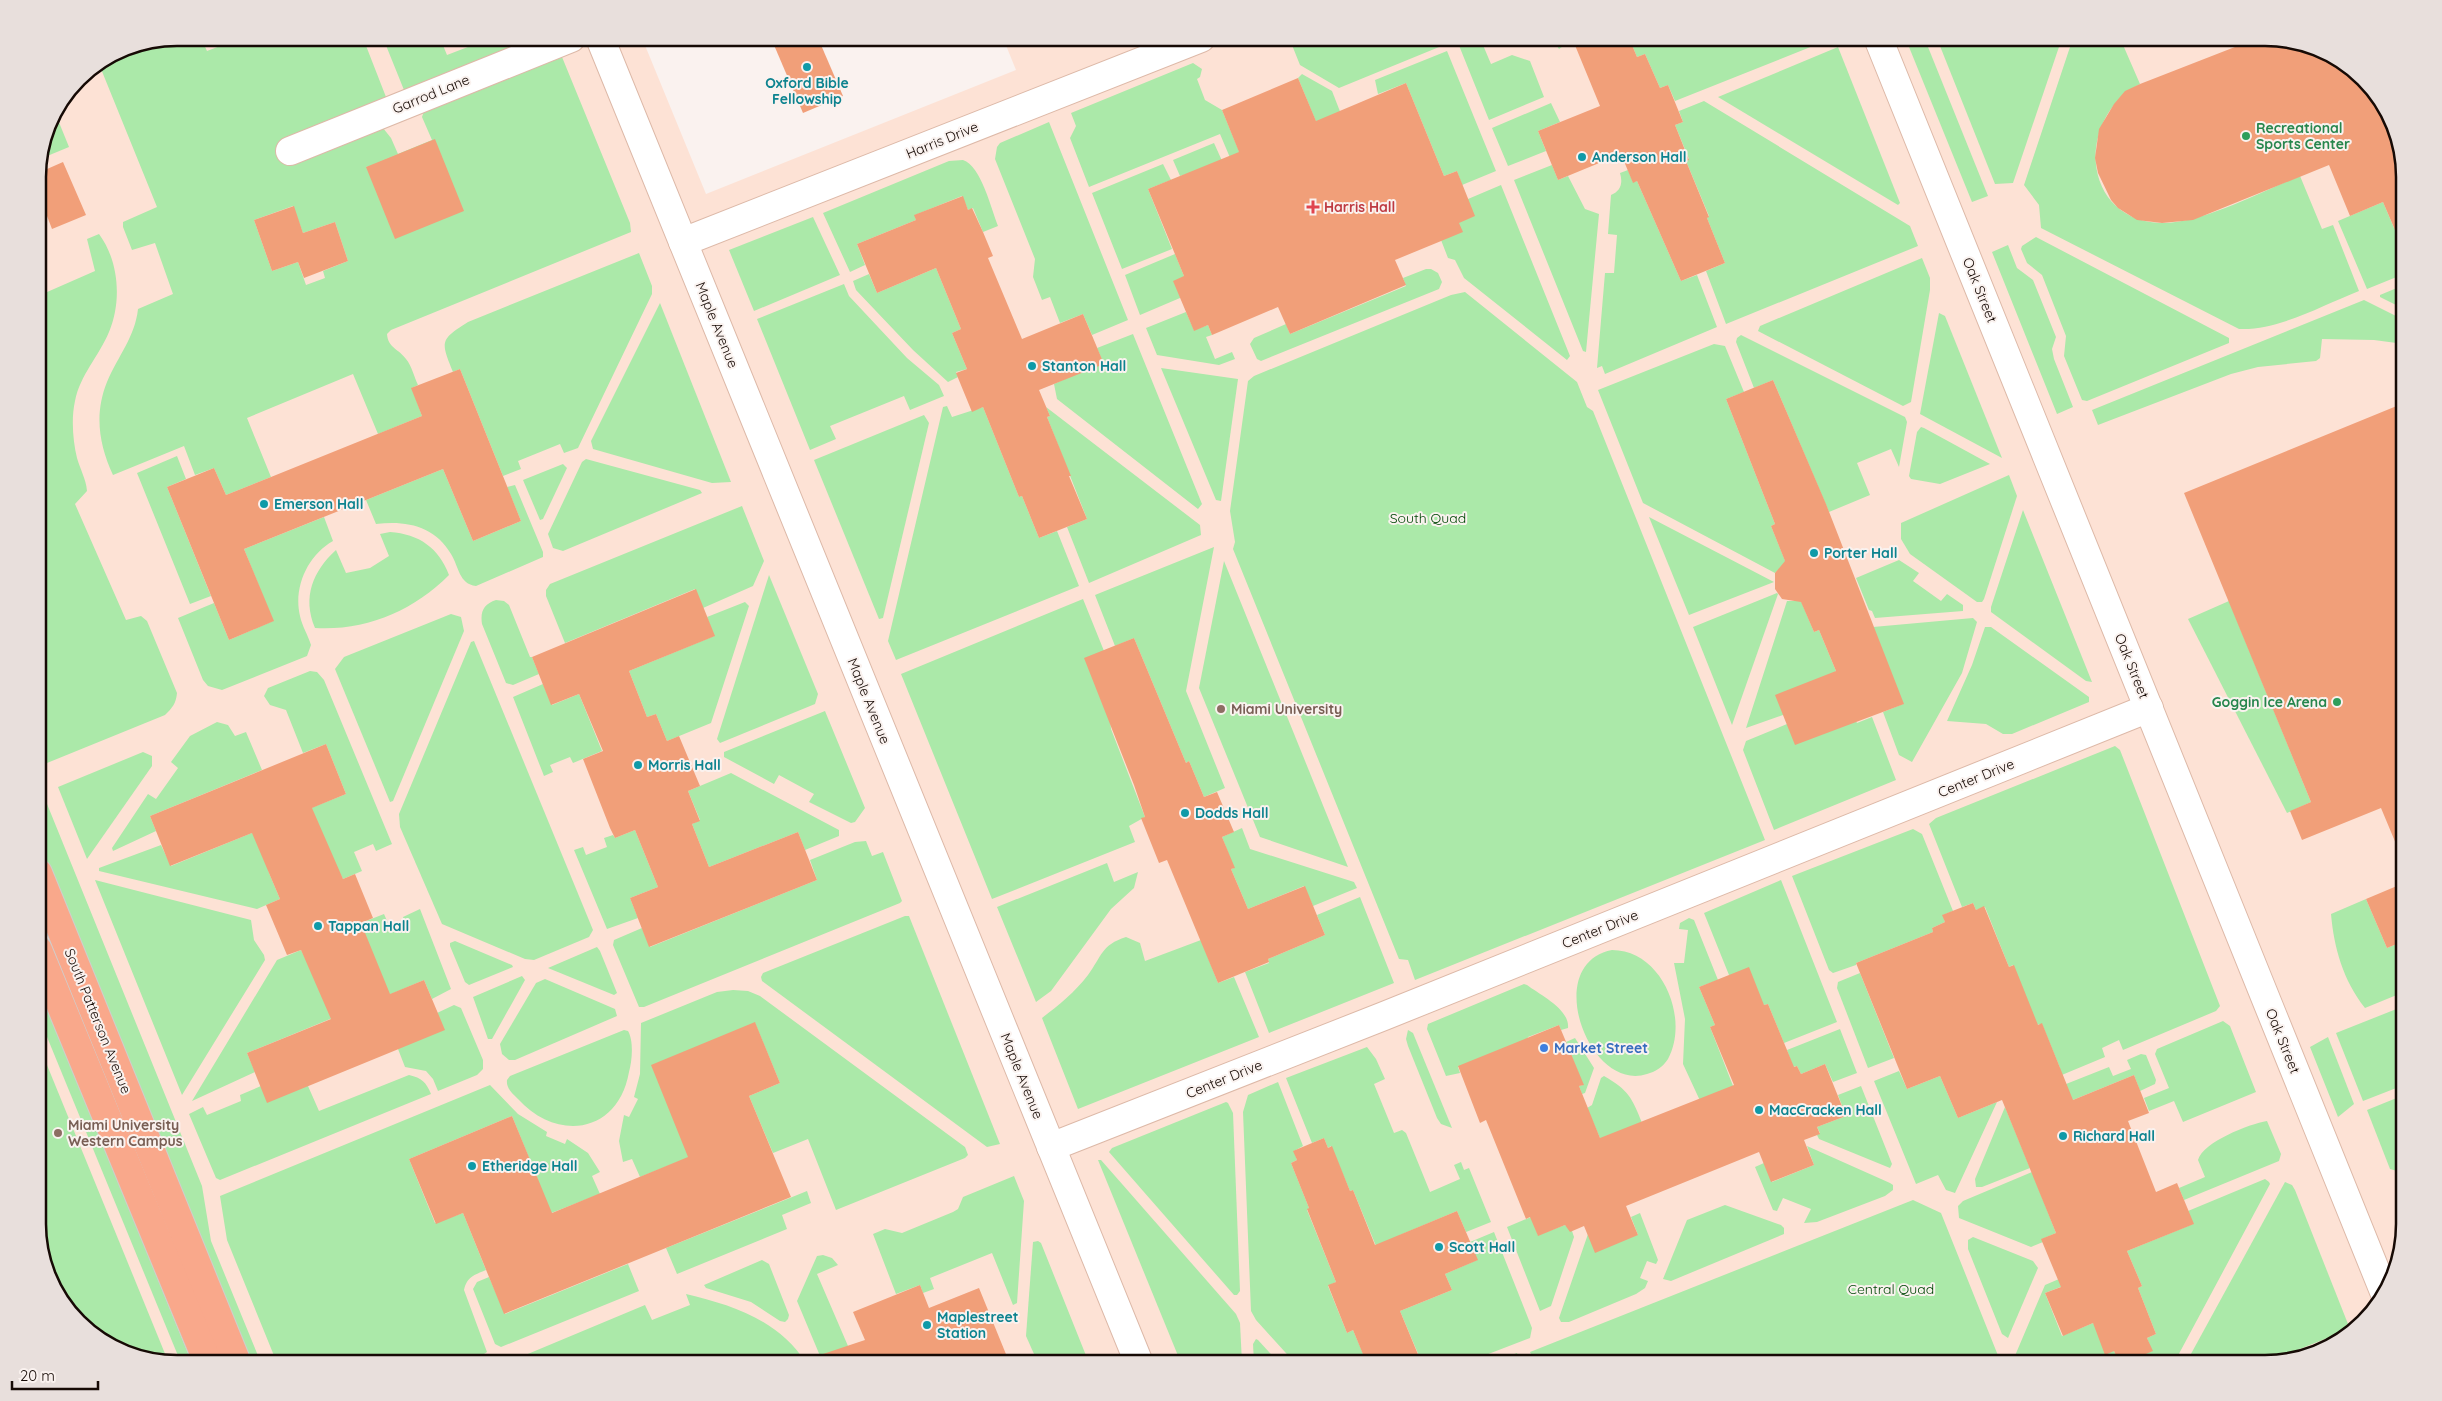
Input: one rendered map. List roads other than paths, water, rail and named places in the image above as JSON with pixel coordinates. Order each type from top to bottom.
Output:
[{"type":"highway","name":"South Patterson Avenue","points":[[47,895],[233,1355]]},
{"type":"highway","name":"South Patterson Avenue","points":[[47,972],[204,1355]]},
{"type":"street","name":"Oak Street","points":[[1881,46],[2381,1284]]},
{"type":"street","name":"Garrod Lane","points":[[290,151],[549,47]]},
{"type":"street","name":"Maple Avenue","points":[[604,47],[1136,1355]]},
{"type":"street","name":"Harris Drive","points":[[683,242],[1179,47]]},
{"type":"street","name":"Center Drive","points":[[1051,1147],[1384,1016],[2149,708]]},
{"type":"place","name":"Oxford Bible Fellowship","points":[[807,67]]},
{"type":"place","name":"Recreational Sports Center","points":[[2246,136]]},
{"type":"place","name":"Anderson Hall","points":[[1582,157]]},
{"type":"place","name":"Harris Hall","points":[[1313,207]]},
{"type":"place","name":"Stanton Hall","points":[[1032,366]]},
{"type":"place","name":"Emerson Hall","points":[[264,504]]},
{"type":"place","name":"Porter Hall","points":[[1814,553]]},
{"type":"place","name":"Goggin Ice Arena","points":[[2337,702]]},
{"type":"place","name":"Miami University","points":[[1221,709]]},
{"type":"place","name":"Morris Hall","points":[[638,765]]},
{"type":"place","name":"Dodds Hall","points":[[1185,813]]},
{"type":"place","name":"Tappan Hall","points":[[318,926]]},
{"type":"place","name":"Market Street","points":[[1544,1048]]},
{"type":"place","name":"MacCracken Hall","points":[[1759,1110]]},
{"type":"place","name":"Miami University Western Campus","points":[[58,1133]]},
{"type":"place","name":"Richard Hall","points":[[2063,1136]]},
{"type":"place","name":"Etheridge Hall","points":[[472,1166]]},
{"type":"place","name":"Scott Hall","points":[[1439,1247]]},
{"type":"place","name":"Maplestreet Station","points":[[927,1325]]},
{"type":"park label","name":"South Quad","points":[[1428,518]]},
{"type":"park label","name":"Central Quad","points":[[1891,1289]]}]
